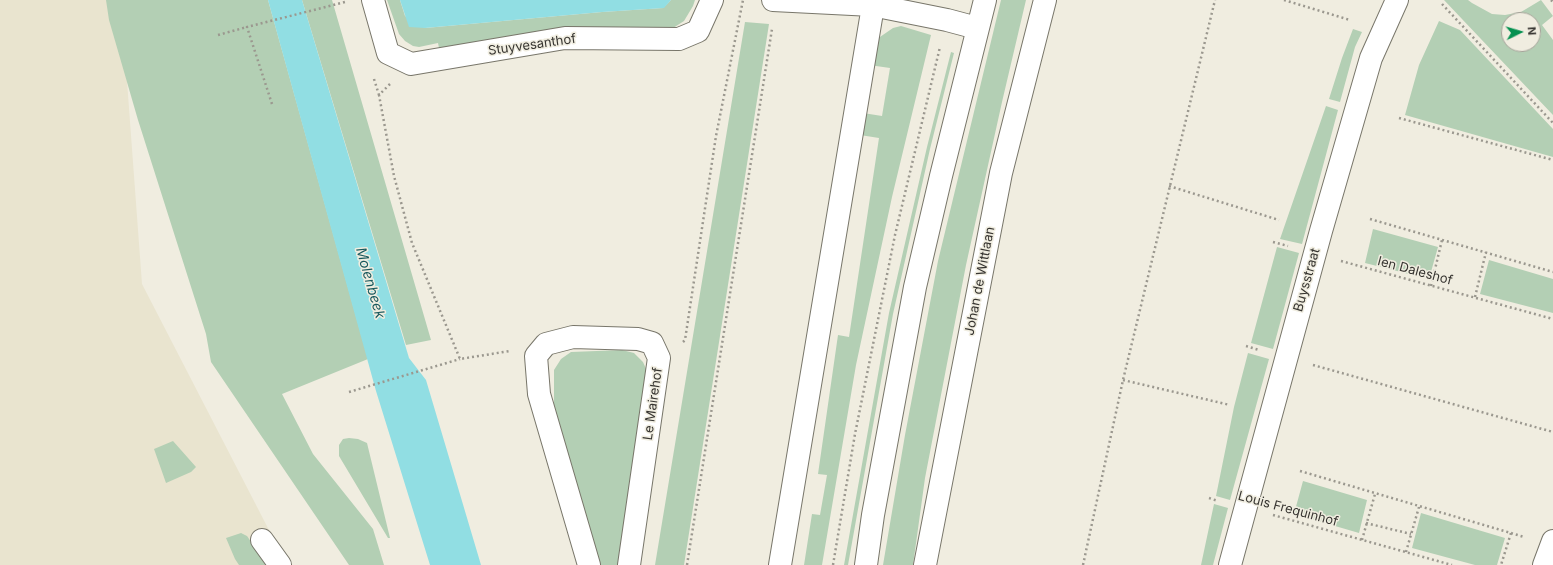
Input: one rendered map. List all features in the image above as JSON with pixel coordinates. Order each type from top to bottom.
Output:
[{"type":"street","points":[[373,0],[388,53],[410,64]]},
{"type":"street","name":"Stuyvesanthof","points":[[410,64],[565,38],[679,40],[698,31],[712,0]]},
{"type":"street","points":[[775,0],[873,3],[977,28]]},
{"type":"street","points":[[866,565],[874,507],[915,287],[984,0]]},
{"type":"street","name":"Johan de Wittlaan","points":[[925,565],[1001,173],[1045,0]]},
{"type":"street","name":"Buysstraat","points":[[1230,565],[1286,357],[1371,58],[1397,0]]},
{"type":"street","points":[[780,565],[873,3]]},
{"type":"street","name":"Le Mairehof","points":[[536,356],[546,344],[573,337],[638,339],[652,343],[659,358],[629,565]]},
{"type":"street","points":[[536,356],[539,394],[589,565]]},
{"type":"street","points":[[262,540],[280,565]]},
{"type":"street","points":[[1544,565],[1553,541]]},
{"type":"path","points":[[218,35],[352,0]]},
{"type":"path","points":[[659,358],[685,340],[716,136],[743,0]]},
{"type":"path","points":[[687,565],[775,0]]},
{"type":"path","points":[[1083,565],[1123,380],[1215,0]]},
{"type":"path","points":[[1284,0],[1350,20]]},
{"type":"path","points":[[1442,4],[1553,123]]},
{"type":"path","points":[[247,27],[272,104]]},
{"type":"path","points":[[410,64],[379,95],[394,176],[412,243],[460,359]]},
{"type":"path","points":[[1399,118],[1553,160]]},
{"type":"path","points":[[1170,186],[1279,220]]},
{"type":"path","points":[[1370,219],[1553,272]]},
{"type":"path","points":[[1431,286],[1442,240]]},
{"type":"path","name":"Ien Daleshof","points":[[1273,242],[1553,318]]},
{"type":"path","points":[[1475,297],[1486,252]]},
{"type":"path","points":[[1246,346],[1553,432]]},
{"type":"path","points":[[349,392],[460,359],[519,350],[536,356]]},
{"type":"path","points":[[1123,380],[1230,405]]},
{"type":"path","points":[[1300,472],[1511,533],[1501,565]]},
{"type":"path","points":[[1362,540],[1375,494]]},
{"type":"path","name":"Louis Frequinhof","points":[[1209,498],[1452,565]]},
{"type":"path","points":[[1406,552],[1419,507]]},
{"type":"path","points":[[1366,523],[1411,534]]},
{"type":"shaded area","points":[[0,0],[121,0],[142,284],[287,565],[0,565]]},
{"type":"green space","points":[[106,0],[268,0],[368,359],[282,394],[313,454],[373,529],[384,565],[349,565],[211,362],[206,334],[138,120],[109,20]]},
{"type":"green space","points":[[302,0],[332,0],[431,340],[406,345]]},
{"type":"green space","points":[[387,0],[400,0],[405,16],[425,28],[663,8],[671,0],[695,0],[684,21],[670,30],[439,48],[438,43],[419,47],[413,46],[405,41],[399,34]]},
{"type":"green space","points":[[1001,0],[1026,0],[966,265],[925,478],[913,565],[883,565],[905,435],[938,261]]},
{"type":"green space","points":[[1444,0],[1468,0],[1492,14],[1501,15],[1501,52],[1541,52],[1541,12],[1521,12],[1541,0],[1553,16],[1542,25],[1553,40],[1553,115]]},
{"type":"green space","points":[[1439,21],[1460,30],[1553,129],[1553,157],[1405,115],[1419,65]]},
{"type":"green space","points":[[745,22],[769,24],[684,565],[655,565]]},
{"type":"green space","points":[[901,26],[931,35],[892,197],[856,365],[822,565],[804,565],[812,514],[820,515],[827,475],[818,474],[838,335],[849,337],[879,138],[860,135],[863,113],[882,116],[890,68],[869,65],[877,39],[893,28]]},
{"type":"green space","points":[[1353,29],[1362,32],[1355,47],[1340,102],[1329,99]]},
{"type":"green space","points":[[951,52],[954,53],[930,149],[893,314],[848,565],[844,565],[889,313],[927,147]]},
{"type":"green space","points":[[1326,106],[1338,110],[1302,244],[1280,239]]},
{"type":"green space","points":[[1373,229],[1438,247],[1429,279],[1365,263]]},
{"type":"green space","points":[[1277,247],[1299,253],[1273,349],[1251,343]]},
{"type":"green space","points":[[1489,260],[1553,279],[1553,313],[1480,294]]},
{"type":"green space","points":[[622,350],[634,353],[643,362],[647,371],[622,565],[596,565],[554,422],[554,370],[561,359],[571,352]]},
{"type":"green space","points":[[1248,353],[1269,359],[1230,500],[1216,496],[1234,407]]},
{"type":"green space","points":[[343,439],[358,439],[367,443],[390,538],[388,538],[339,456],[339,445]]},
{"type":"green space","points":[[173,441],[196,467],[191,472],[166,483],[154,449]]},
{"type":"green space","points":[[1303,481],[1367,500],[1359,533],[1294,514]]},
{"type":"green space","points":[[1214,504],[1228,508],[1213,565],[1201,565]]},
{"type":"green space","points":[[1421,513],[1505,538],[1497,565],[1475,565],[1412,548]]},
{"type":"green space","points":[[241,533],[247,536],[267,565],[239,565],[226,538]]},
{"type":"water","name":"Molenbeek","points":[[268,0],[302,0],[409,358],[426,380],[481,565],[430,565],[376,391]]},
{"type":"water","points":[[400,0],[671,0],[664,8],[425,28],[409,27]]}]
